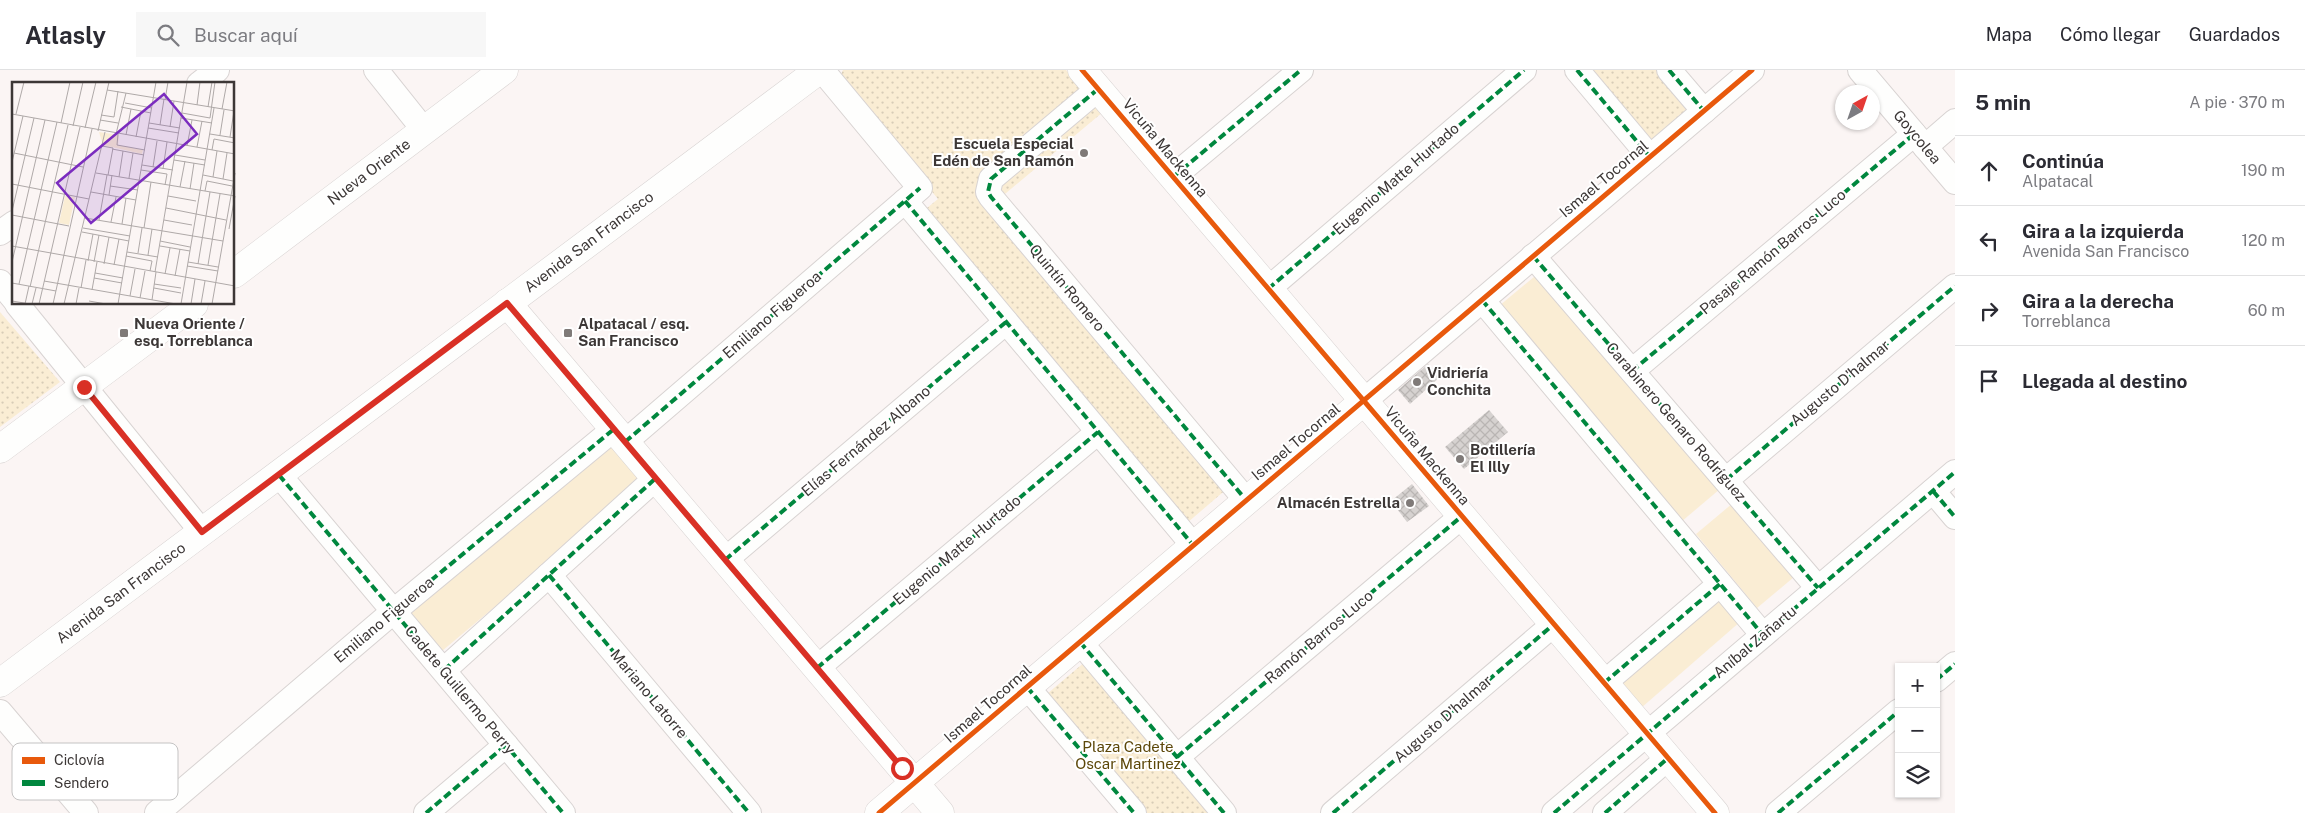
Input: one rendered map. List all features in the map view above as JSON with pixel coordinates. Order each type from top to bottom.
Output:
[{"type":"main road","name":"Nueva Oriente","points":[[235,273],[504,70]]},
{"type":"main road","name":"Avenida San Francisco","points":[[0,683],[820,70]]},
{"type":"main road","name":"Vicuña Mackenna","points":[[1090,79],[1715,813]]},
{"type":"main road","points":[[507,303],[940,813]]},
{"type":"main road","points":[[0,449],[193,305]]},
{"type":"main road","name":"Ismael Tocornal","points":[[880,813],[1364,401]]},
{"type":"street","points":[[202,82],[217,70]]},
{"type":"street","points":[[376,70],[424,130]]},
{"type":"street","points":[[820,70],[1006,322],[1193,545]]},
{"type":"street","points":[[1174,177],[1301,70]]},
{"type":"street","name":"Eugenio Matte Hurtado","points":[[1268,289],[1524,70]]},
{"type":"street","points":[[1577,70],[1650,157]]},
{"type":"street","points":[[1669,70],[1704,111]]},
{"type":"street","name":"Ismael Tocornal","points":[[1364,401],[1752,70]]},
{"type":"street","name":"Goycolea","points":[[1860,70],[1955,182]]},
{"type":"street","name":"Quintín Romero","points":[[1090,79],[991,179],[988,192],[1246,500]]},
{"type":"street","name":"Pasaje Ramón Barros Luco","points":[[1632,371],[1920,140],[1955,121]]},
{"type":"street","name":"Emiliano Figueroa","points":[[178,795],[394,611],[619,435],[912,195]]},
{"type":"street","points":[[0,233],[12,224]]},
{"type":"street","name":"Carabinero Genaro Rodríguez","points":[[1533,256],[1818,588]]},
{"type":"street","points":[[0,282],[12,297]]},
{"type":"street","name":"Augusto D'halmar","points":[[1726,480],[1955,286]]},
{"type":"street","points":[[1482,300],[1763,635]]},
{"type":"street","points":[[18,305],[202,532]]},
{"type":"street","name":"Elías Fernández Albano","points":[[725,560],[1006,322]]},
{"type":"street","name":"Eugenio Matte Hurtado","points":[[816,668],[1098,432]]},
{"type":"street","name":"Aníbal Zañartu","points":[[1554,813],[1955,472]]},
{"type":"street","name":"Cadete Guillermo Perry","points":[[279,474],[563,813]]},
{"type":"street","points":[[444,670],[656,478]]},
{"type":"street","points":[[1932,491],[1955,517]]},
{"type":"street","name":"Ramón Barros Luco","points":[[1177,757],[1462,516]]},
{"type":"street","name":"Mariano Latorre","points":[[549,575],[749,813]]},
{"type":"street","points":[[1604,683],[1720,584]]},
{"type":"street","name":"Augusto D'halmar","points":[[1333,813],[1554,624]]},
{"type":"street","points":[[1080,642],[1224,813]]},
{"type":"street","points":[[1940,677],[1955,664]]},
{"type":"street","points":[[1027,687],[1134,813]]},
{"type":"street","points":[[0,712],[26,743]]},
{"type":"street","points":[[1778,813],[1895,714]]},
{"type":"street","points":[[426,813],[506,745]]},
{"type":"street","points":[[1605,813],[1668,758]]},
{"type":"street","points":[[75,800],[86,813]]},
{"type":"street","name":"Emiliano Figueroa","points":[[157,813],[172,800]]},
{"type":"green space","points":[[843,70],[1066,70],[1103,112],[993,204],[1229,487],[1187,523],[927,208],[938,199],[839,79]]},
{"type":"green space","points":[[1583,70],[1661,70],[1692,107],[1647,146]]},
{"type":"green space","points":[[1540,272],[1720,489],[1681,522],[1499,306]]},
{"type":"green space","points":[[0,312],[60,382],[0,427]]},
{"type":"green space","points":[[609,443],[638,479],[542,567],[442,651],[408,613]]},
{"type":"green space","points":[[1733,503],[1794,577],[1757,608],[1696,534]]},
{"type":"green space","points":[[1716,593],[1741,621],[1641,708],[1616,680]]},
{"type":"green space","name":"Plaza Cadete Oscar Martinez","points":[[1086,661],[1215,813],[1138,813],[1041,699]]},
{"type":"building","name":"Vidriería Conchita","points":[[1428,364],[1440,377],[1410,404],[1398,390]]},
{"type":"building","points":[[1489,410],[1508,432],[1464,469],[1445,447]]},
{"type":"building","name":"Almacén Estrella","points":[[1412,484],[1429,506],[1407,522],[1391,501]]},
{"type":"marked path","points":[[1173,177],[1301,70]]},
{"type":"marked path","points":[[1268,289],[1524,70]]},
{"type":"marked path","points":[[1577,70],[1650,157]]},
{"type":"marked path","points":[[1669,70],[1704,111]]},
{"type":"marked path","points":[[1098,89],[991,179],[988,192],[1246,500]]},
{"type":"marked path","points":[[1632,371],[1914,134]]},
{"type":"marked path","points":[[625,442],[920,188]]},
{"type":"marked path","points":[[905,201],[1193,545]]},
{"type":"marked path","points":[[1533,256],[1818,588]]},
{"type":"marked path","points":[[1726,480],[1955,286]]},
{"type":"marked path","points":[[1482,300],[1763,635]]},
{"type":"marked path","points":[[725,560],[1006,322]]},
{"type":"marked path","points":[[394,611],[614,429]]},
{"type":"marked path","points":[[817,668],[1098,432]]},
{"type":"marked path","points":[[1554,813],[1955,472]]},
{"type":"marked path","points":[[279,475],[563,813]]},
{"type":"marked path","points":[[444,670],[656,478]]},
{"type":"marked path","points":[[1933,491],[1955,517]]},
{"type":"marked path","points":[[1177,757],[1462,516]]},
{"type":"marked path","points":[[549,575],[749,813]]},
{"type":"marked path","points":[[1604,683],[1720,584]]},
{"type":"marked path","points":[[1333,813],[1554,624]]},
{"type":"marked path","points":[[1080,642],[1224,813]]},
{"type":"marked path","points":[[1940,677],[1955,664]]},
{"type":"marked path","points":[[1027,687],[1134,813]]},
{"type":"marked path","points":[[1778,813],[1895,714]]},
{"type":"marked path","points":[[426,813],[506,745]]},
{"type":"marked path","points":[[1605,813],[1668,758]]},
{"type":"cycle path","points":[[1082,70],[1715,813]]},
{"type":"cycle path","points":[[879,813],[1752,70]]},
{"type":"place","name":"Escuela Especial Edén de San Ramón","points":[[1084,153]]},
{"type":"place","name":"Nueva Oriente / esq. Torreblanca","points":[[124,333]]},
{"type":"place","name":"Alpatacal / esq. San Francisco","points":[[568,333]]},
{"type":"place","name":"Vidriería Conchita","points":[[1417,382]]},
{"type":"place","name":"Botillería El Illy","points":[[1460,459]]},
{"type":"place","name":"Almacén Estrella","points":[[1410,503]]},
{"type":"route","points":[[84,387],[202,532],[507,303],[902,768]]}]
